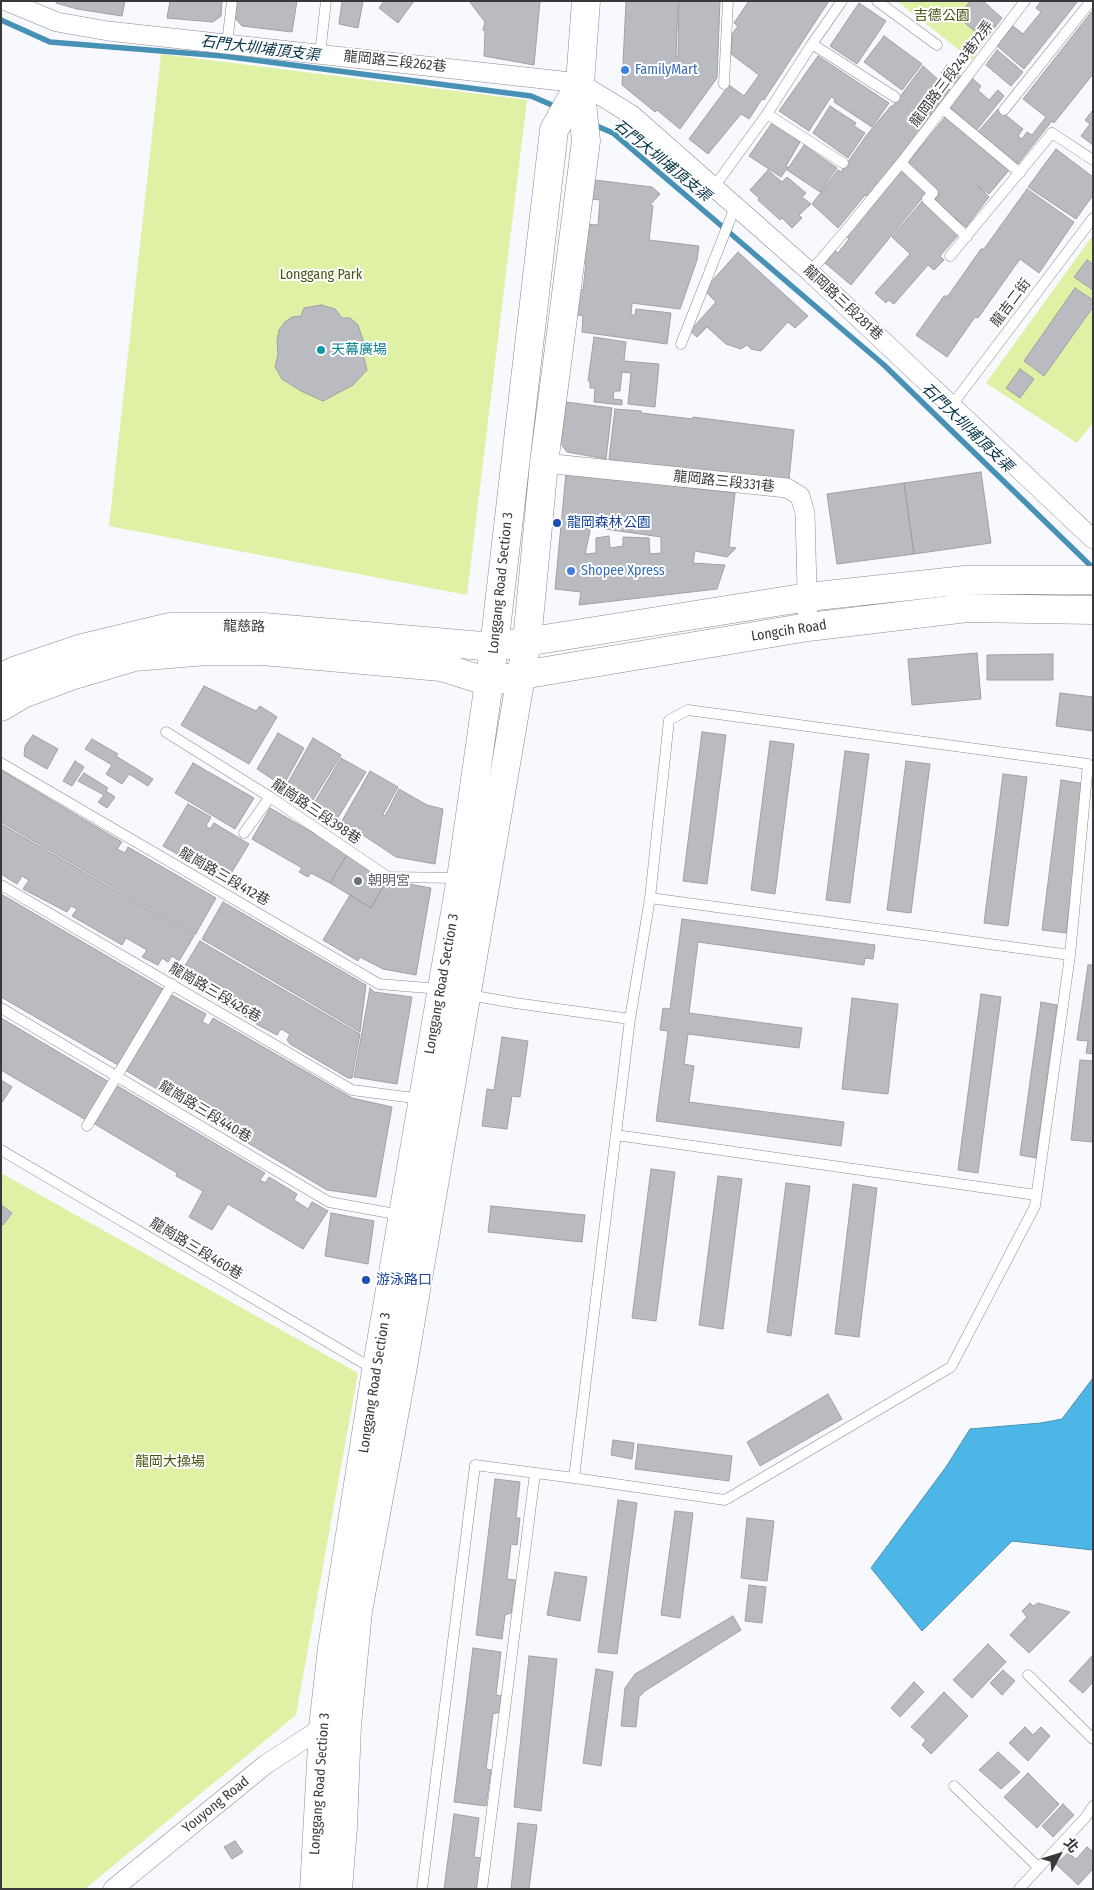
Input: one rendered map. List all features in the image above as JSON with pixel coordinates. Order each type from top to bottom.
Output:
[{"type":"main road","name":"Longgang Road Section 3","points":[[314,1889],[335,1726],[358,1611],[389,1375],[455,992],[522,675],[527,641],[544,463],[586,141],[580,83],[586,1]]},
{"type":"main road","name":"Longgang Road Section 3","points":[[389,1375],[403,1216],[422,1099],[455,992],[461,878],[494,646],[554,130],[580,83]]},
{"type":"main road","points":[[494,646],[808,597],[965,580],[1093,580]]},
{"type":"main road","name":"Longcih Road","points":[[489,682],[808,627],[967,608],[1093,610]]},
{"type":"main road","name":"龍慈路","points":[[1,678],[14,671],[82,648],[169,627],[263,627],[494,646]]},
{"type":"main road","name":"龍慈路","points":[[1,707],[23,694],[134,657],[207,651],[262,651],[441,667],[489,682]]},
{"type":"main road","name":"Longgang Road Section 3","points":[[335,1726],[343,1827],[338,1889]]},
{"type":"street","name":"龍岡路三段262巷","points":[[6,1],[57,22],[108,32],[580,83]]},
{"type":"street","name":"龍岡路三段281巷","points":[[580,83],[632,115],[810,272],[1093,539]]},
{"type":"street","name":"龍岡路三段331巷","points":[[544,463],[787,488],[800,496],[805,513],[808,627]]},
{"type":"street","name":"Youyong Road","points":[[114,1889],[265,1765],[335,1726]]},
{"type":"lane","points":[[227,44],[232,1]]},
{"type":"lane","points":[[320,54],[326,1]]},
{"type":"lane","points":[[714,187],[767,114],[842,1]]},
{"type":"lane","points":[[877,1],[936,45]]},
{"type":"lane","name":"龍岡路三段243巷72弄","points":[[810,272],[848,229],[944,109],[1025,1]]},
{"type":"lane","points":[[1004,110],[1091,1]]},
{"type":"lane","points":[[724,84],[731,3]]},
{"type":"lane","points":[[812,44],[895,97]]},
{"type":"lane","points":[[944,109],[1020,173]]},
{"type":"lane","points":[[767,114],[843,163]]},
{"type":"lane","points":[[950,256],[1052,132],[1093,160]]},
{"type":"lane","points":[[901,163],[933,193],[927,199],[967,237]]},
{"type":"lane","points":[[681,344],[735,207]]},
{"type":"lane","name":"龍吉二街","points":[[952,405],[1093,218]]},
{"type":"lane","points":[[422,1889],[475,1465],[725,1500],[951,1367],[1035,1206],[1070,955],[1088,764],[688,710],[669,720],[650,898],[630,1019],[574,1478]]},
{"type":"lane","name":"龍崗路三段398巷","points":[[166,732],[270,798],[388,877],[461,878]]},
{"type":"lane","name":"龍崗路三段412巷","points":[[1,763],[380,984],[455,992],[515,1003],[630,1019]]},
{"type":"lane","points":[[244,833],[270,798]]},
{"type":"lane","name":"龍崗路三段426巷","points":[[1,885],[352,1090],[422,1099]]},
{"type":"lane","points":[[650,898],[1070,955]]},
{"type":"lane","points":[[87,1126],[172,984]]},
{"type":"lane","name":"龍崗路三段440巷","points":[[1,1008],[329,1202],[403,1216]]},
{"type":"lane","points":[[616,1135],[1036,1194]]},
{"type":"lane","name":"龍崗路三段460巷","points":[[1,1150],[389,1375]]},
{"type":"lane","points":[[482,1889],[535,1473]]},
{"type":"lane","points":[[1028,1675],[1093,1739]]},
{"type":"lane","points":[[954,1786],[1039,1868]]},
{"type":"lane","points":[[1019,1889],[1085,1818],[1093,1806]]},
{"type":"green space","name":"吉德公園","points":[[897,1],[970,1],[958,17],[985,40],[972,60]]},
{"type":"green space","name":"Longgang Park","points":[[161,54],[527,100],[467,595],[109,526]]},
{"type":"green space","points":[[1093,235],[1093,423],[1077,443],[986,383]]},
{"type":"green space","name":"龍岡大操場","points":[[1,1173],[358,1373],[296,1715],[85,1889],[1,1889]]},
{"type":"water","points":[[1093,1378],[1093,1550],[1012,1541],[922,1631],[871,1568],[946,1467],[970,1429],[1041,1423],[1062,1419]]},
{"type":"building","points":[[57,1],[125,1],[122,16],[77,9],[56,3]]},
{"type":"building","points":[[170,1],[222,1],[221,16],[213,22],[167,18]]},
{"type":"building","points":[[237,1],[297,1],[292,32],[242,26],[235,18]]},
{"type":"building","points":[[342,1],[363,1],[358,28],[339,24]]},
{"type":"building","points":[[384,1],[414,1],[398,23],[379,8]]},
{"type":"building","points":[[469,1],[540,1],[534,65],[484,56],[485,31],[483,30],[485,22]]},
{"type":"building","points":[[626,1],[678,1],[676,57],[678,57],[679,1],[720,1],[717,78],[680,129],[657,110],[655,112],[622,85]]},
{"type":"building","points":[[749,1],[829,1],[764,100],[762,99],[749,119],[741,114],[708,154],[689,139],[729,85],[744,96],[759,75],[731,54],[732,34],[738,26],[734,23]]},
{"type":"building","points":[[970,1],[983,1],[1002,18],[985,40],[958,17]]},
{"type":"building","points":[[1041,1],[1078,1],[1024,69],[997,46],[1013,26],[1023,34],[1041,12],[1036,8]]},
{"type":"building","points":[[859,3],[886,21],[857,64],[830,46]]},
{"type":"building","points":[[1093,10],[1093,74],[1017,165],[977,133],[998,109],[1023,129],[1018,136],[1022,139],[1027,132],[1032,135],[1046,117],[1023,99]]},
{"type":"building","points":[[884,36],[922,64],[902,90],[864,62]]},
{"type":"building","points":[[997,50],[1023,72],[1011,86],[986,65]]},
{"type":"building","points":[[818,56],[889,103],[872,127],[834,102],[835,99],[831,97],[809,131],[779,111]]},
{"type":"building","points":[[947,65],[962,77],[957,86],[941,73]]},
{"type":"building","points":[[923,66],[952,92],[868,197],[865,195],[838,228],[812,204],[838,170],[841,172],[866,136],[893,106]]},
{"type":"building","points":[[973,79],[981,86],[978,90],[989,100],[998,90],[1004,96],[976,131],[951,108]]},
{"type":"building","points":[[830,106],[856,123],[854,126],[865,133],[848,158],[813,133]]},
{"type":"building","points":[[1093,110],[1093,145],[1081,136],[1090,124],[1085,120]]},
{"type":"building","points":[[946,116],[1010,169],[989,194],[977,185],[989,197],[966,227],[934,201],[939,194],[907,164]]},
{"type":"building","points":[[772,123],[800,142],[781,177],[749,156]]},
{"type":"building","points":[[804,145],[837,168],[820,192],[787,170]]},
{"type":"building","points":[[1056,149],[1093,177],[1093,195],[1076,219],[1028,187]]},
{"type":"building","points":[[901,169],[927,192],[851,285],[825,263],[835,251],[838,253],[849,239],[847,237]]},
{"type":"building","points":[[768,170],[782,182],[787,177],[806,193],[802,197],[811,204],[799,215],[802,218],[792,228],[782,218],[780,220],[750,190]]},
{"type":"building","points":[[594,180],[652,187],[660,194],[650,205],[653,206],[649,240],[699,246],[697,260],[680,309],[632,303],[631,315],[635,315],[636,309],[671,313],[667,344],[582,332],[583,316],[574,314],[577,289],[583,290],[586,263],[582,263],[586,224],[598,225],[600,200],[591,199]]},
{"type":"building","points":[[1027,189],[1074,222],[1039,273],[1020,259],[978,318],[975,317],[947,357],[916,335],[944,296],[948,296],[981,249],[984,249]]},
{"type":"building","points":[[924,199],[958,235],[940,256],[944,260],[934,270],[928,265],[894,304],[888,300],[886,303],[875,293],[910,254],[892,237]]},
{"type":"building","points":[[738,252],[808,316],[795,328],[788,322],[761,351],[751,349],[747,345],[741,349],[726,344],[707,327],[697,337],[690,331],[716,302],[704,290]]},
{"type":"building","points":[[1087,260],[1093,264],[1093,290],[1074,277]]},
{"type":"building","points":[[1075,288],[1093,300],[1093,307],[1044,376],[1024,361]]},
{"type":"building","name":"天幕廣場","points":[[321,305],[335,309],[342,318],[350,318],[358,325],[365,346],[363,354],[367,370],[353,385],[323,401],[301,391],[282,379],[275,367],[278,354],[277,340],[279,330],[292,317],[301,316],[304,308]]},
{"type":"building","points":[[594,337],[626,342],[624,361],[659,364],[655,407],[628,404],[631,373],[622,372],[620,391],[614,391],[613,399],[622,400],[622,405],[594,402],[595,388],[590,388],[590,381],[588,381]]},
{"type":"building","points":[[1020,369],[1034,379],[1020,398],[1006,388]]},
{"type":"building","points":[[566,402],[612,408],[606,459],[567,452],[561,444]]},
{"type":"building","points":[[615,409],[794,430],[789,480],[629,463],[609,459]]},
{"type":"building","points":[[981,472],[991,543],[914,554],[904,483]]},
{"type":"building","points":[[566,473],[735,493],[729,547],[736,548],[727,557],[695,551],[693,563],[725,565],[717,589],[579,605],[581,592],[555,589]],"holes":[[[591,527],[661,537],[661,553],[650,554],[649,538],[623,537],[623,546],[610,548],[609,536],[596,538],[596,553],[585,554]]]},
{"type":"building","points":[[904,483],[914,554],[837,564],[827,494]]},
{"type":"building","points":[[977,653],[981,699],[912,705],[908,659]]},
{"type":"building","points":[[1053,654],[1053,680],[987,680],[987,655]]},
{"type":"building","points":[[204,686],[256,711],[260,706],[277,717],[249,764],[181,725]]},
{"type":"building","points":[[1060,693],[1093,697],[1093,731],[1056,726]]},
{"type":"building","points":[[702,732],[726,735],[707,884],[683,881]]},
{"type":"building","points":[[278,733],[304,748],[283,786],[257,769]]},
{"type":"building","points":[[33,735],[58,749],[47,769],[24,756],[25,746]]},
{"type":"building","points":[[313,738],[341,755],[311,803],[285,788]]},
{"type":"building","points":[[92,739],[118,754],[116,756],[153,779],[148,786],[129,774],[122,784],[106,774],[112,765],[85,749]]},
{"type":"building","points":[[770,741],[794,744],[775,894],[751,890]]},
{"type":"building","points":[[845,751],[869,754],[850,903],[826,900]]},
{"type":"building","points":[[341,758],[366,772],[337,819],[313,805]]},
{"type":"building","points":[[75,761],[84,767],[72,786],[63,781]]},
{"type":"building","points":[[906,761],[930,764],[911,913],[887,910]]},
{"type":"building","points":[[193,763],[254,798],[235,829],[175,793]]},
{"type":"building","points":[[1,770],[122,842],[117,849],[125,853],[128,847],[216,898],[195,935],[1,822]]},
{"type":"building","points":[[370,771],[398,787],[383,814],[385,816],[399,789],[427,805],[443,809],[435,864],[396,857],[342,821]]},
{"type":"building","points":[[84,773],[108,788],[106,791],[115,797],[107,808],[98,802],[104,795],[78,781]]},
{"type":"building","points":[[1003,774],[1027,777],[1008,926],[984,923]]},
{"type":"building","points":[[1061,780],[1085,784],[1066,933],[1042,930]]},
{"type":"building","points":[[188,804],[211,817],[206,826],[210,829],[214,823],[249,844],[227,880],[211,871],[213,868],[203,862],[200,867],[163,846]]},
{"type":"building","points":[[270,808],[348,853],[330,883],[311,873],[308,877],[299,872],[302,868],[252,839]]},
{"type":"building","points":[[1,824],[194,936],[179,961],[172,956],[168,962],[162,958],[158,965],[142,957],[147,950],[126,938],[122,945],[72,916],[77,909],[71,906],[67,912],[23,889],[29,880],[22,876],[17,884],[1,874]]},
{"type":"building","name":"朝明宮","points":[[348,853],[388,877],[371,908],[330,883]]},
{"type":"building","points":[[387,880],[431,888],[416,975],[383,969],[360,957],[358,961],[323,940],[350,895],[371,908]]},
{"type":"building","points":[[1,894],[163,989],[118,1065],[1,997]]},
{"type":"building","points":[[223,902],[366,985],[360,1032],[202,939]]},
{"type":"building","points":[[682,919],[875,945],[873,959],[865,958],[864,965],[698,942],[689,1013],[802,1028],[799,1048],[688,1034],[684,1064],[694,1066],[689,1102],[844,1122],[841,1146],[656,1121],[668,1031],[660,1030],[663,1008],[670,1009]]},
{"type":"building","points":[[200,941],[360,1034],[352,1078],[348,1078],[290,1044],[287,1040],[290,1034],[281,1029],[277,1035],[256,1024],[260,1016],[253,1013],[249,1019],[178,977]]},
{"type":"building","points":[[1088,965],[1093,965],[1093,1054],[1086,1053],[1088,1041],[1077,1040]]},
{"type":"building","points":[[370,988],[374,992],[412,997],[397,1084],[354,1077]]},
{"type":"building","points":[[170,994],[206,1014],[202,1022],[209,1025],[213,1018],[352,1098],[392,1107],[376,1197],[327,1190],[125,1070]]},
{"type":"building","points":[[981,994],[1001,997],[978,1173],[958,1170]]},
{"type":"building","points":[[852,998],[898,1004],[888,1094],[842,1089]]},
{"type":"building","points":[[1041,1002],[1057,1005],[1036,1158],[1020,1155]]},
{"type":"building","points":[[1,1018],[109,1082],[86,1120],[1,1070]]},
{"type":"building","points":[[502,1037],[528,1041],[520,1097],[512,1096],[507,1129],[482,1126],[487,1089],[494,1090]]},
{"type":"building","points":[[1080,1060],[1093,1061],[1093,1142],[1071,1140]]},
{"type":"building","points":[[1,1080],[12,1087],[1,1104]]},
{"type":"building","points":[[116,1085],[265,1173],[260,1180],[265,1183],[269,1177],[297,1194],[294,1200],[308,1209],[312,1202],[328,1211],[303,1249],[228,1204],[212,1230],[189,1217],[203,1191],[176,1176],[177,1173],[93,1123]]},
{"type":"building","points":[[651,1169],[675,1172],[656,1321],[632,1318]]},
{"type":"building","points":[[718,1176],[742,1179],[723,1329],[699,1325]]},
{"type":"building","points":[[786,1183],[810,1186],[791,1336],[767,1332]]},
{"type":"building","points":[[853,1184],[877,1188],[859,1337],[835,1334]]},
{"type":"building","points":[[1,1205],[12,1213],[3,1225],[1,1224]]},
{"type":"building","points":[[491,1206],[585,1215],[582,1242],[488,1232]]},
{"type":"building","points":[[331,1213],[374,1221],[368,1264],[325,1256]]},
{"type":"building","points":[[828,1394],[842,1419],[760,1466],[747,1442]]},
{"type":"building","points":[[613,1440],[634,1443],[632,1459],[611,1455]]},
{"type":"building","points":[[638,1444],[732,1456],[729,1481],[635,1469]]},
{"type":"building","points":[[495,1479],[520,1482],[516,1518],[520,1518],[517,1545],[511,1544],[507,1579],[516,1580],[511,1613],[505,1615],[502,1639],[476,1635]]},
{"type":"building","points":[[618,1500],[637,1503],[617,1654],[598,1652]]},
{"type":"building","points":[[675,1511],[693,1513],[680,1618],[661,1615]]},
{"type":"building","points":[[747,1518],[774,1521],[767,1581],[741,1578]]},
{"type":"building","points":[[555,1572],[587,1577],[580,1621],[547,1615]]},
{"type":"building","points":[[749,1585],[766,1587],[762,1623],[745,1621]]},
{"type":"building","points":[[1030,1603],[1033,1606],[1038,1603],[1070,1612],[1029,1653],[1010,1635],[1027,1617],[1022,1611]]},
{"type":"building","points":[[733,1616],[741,1630],[645,1691],[639,1697],[636,1727],[621,1726],[625,1688],[635,1674]]},
{"type":"building","points":[[988,1644],[1006,1662],[972,1698],[953,1680]]},
{"type":"building","points":[[473,1648],[501,1652],[496,1695],[502,1696],[500,1712],[493,1714],[486,1769],[491,1770],[486,1806],[454,1802]]},
{"type":"building","points":[[1093,1655],[1093,1682],[1083,1693],[1069,1681]]},
{"type":"building","points":[[529,1656],[557,1659],[541,1811],[514,1807]]},
{"type":"building","points":[[596,1669],[613,1672],[601,1766],[583,1763]]},
{"type":"building","points":[[1003,1670],[1015,1681],[1002,1695],[990,1683]]},
{"type":"building","points":[[914,1682],[924,1692],[900,1717],[891,1708]]},
{"type":"building","points":[[944,1692],[968,1716],[931,1754],[922,1745],[926,1740],[911,1727]]},
{"type":"building","points":[[1025,1727],[1033,1735],[1041,1727],[1050,1736],[1028,1761],[1009,1743]]},
{"type":"building","points":[[998,1752],[1020,1772],[1001,1789],[979,1770]]},
{"type":"building","points":[[1028,1773],[1059,1804],[1037,1828],[1004,1797]]},
{"type":"building","points":[[1063,1804],[1074,1815],[1053,1837],[1042,1826]]},
{"type":"building","points":[[454,1814],[479,1818],[474,1857],[481,1858],[477,1889],[444,1889]]},
{"type":"building","points":[[518,1823],[537,1825],[529,1889],[511,1889]]},
{"type":"building","points":[[235,1841],[243,1852],[232,1859],[224,1847]]},
{"type":"building","points":[[1087,1847],[1093,1852],[1093,1869],[1078,1885],[1056,1864],[1068,1853],[1076,1859]]},
{"type":"waterway","name":"石門大圳埔頂支渠","points":[[1,20],[50,42],[223,56],[531,96],[559,108]]},
{"type":"waterway","name":"石門大圳埔頂支渠","points":[[592,124],[613,133],[884,365],[1093,568]]},
{"type":"place","name":"FamilyMart","points":[[625,70]]},
{"type":"place","name":"天幕廣場","points":[[321,350]]},
{"type":"place","name":"龍岡森林公園","points":[[557,523]]},
{"type":"place","name":"Shopee Xpress","points":[[571,571]]},
{"type":"place","name":"朝明宮","points":[[358,881]]},
{"type":"place","name":"游泳路口","points":[[366,1280]]}]
